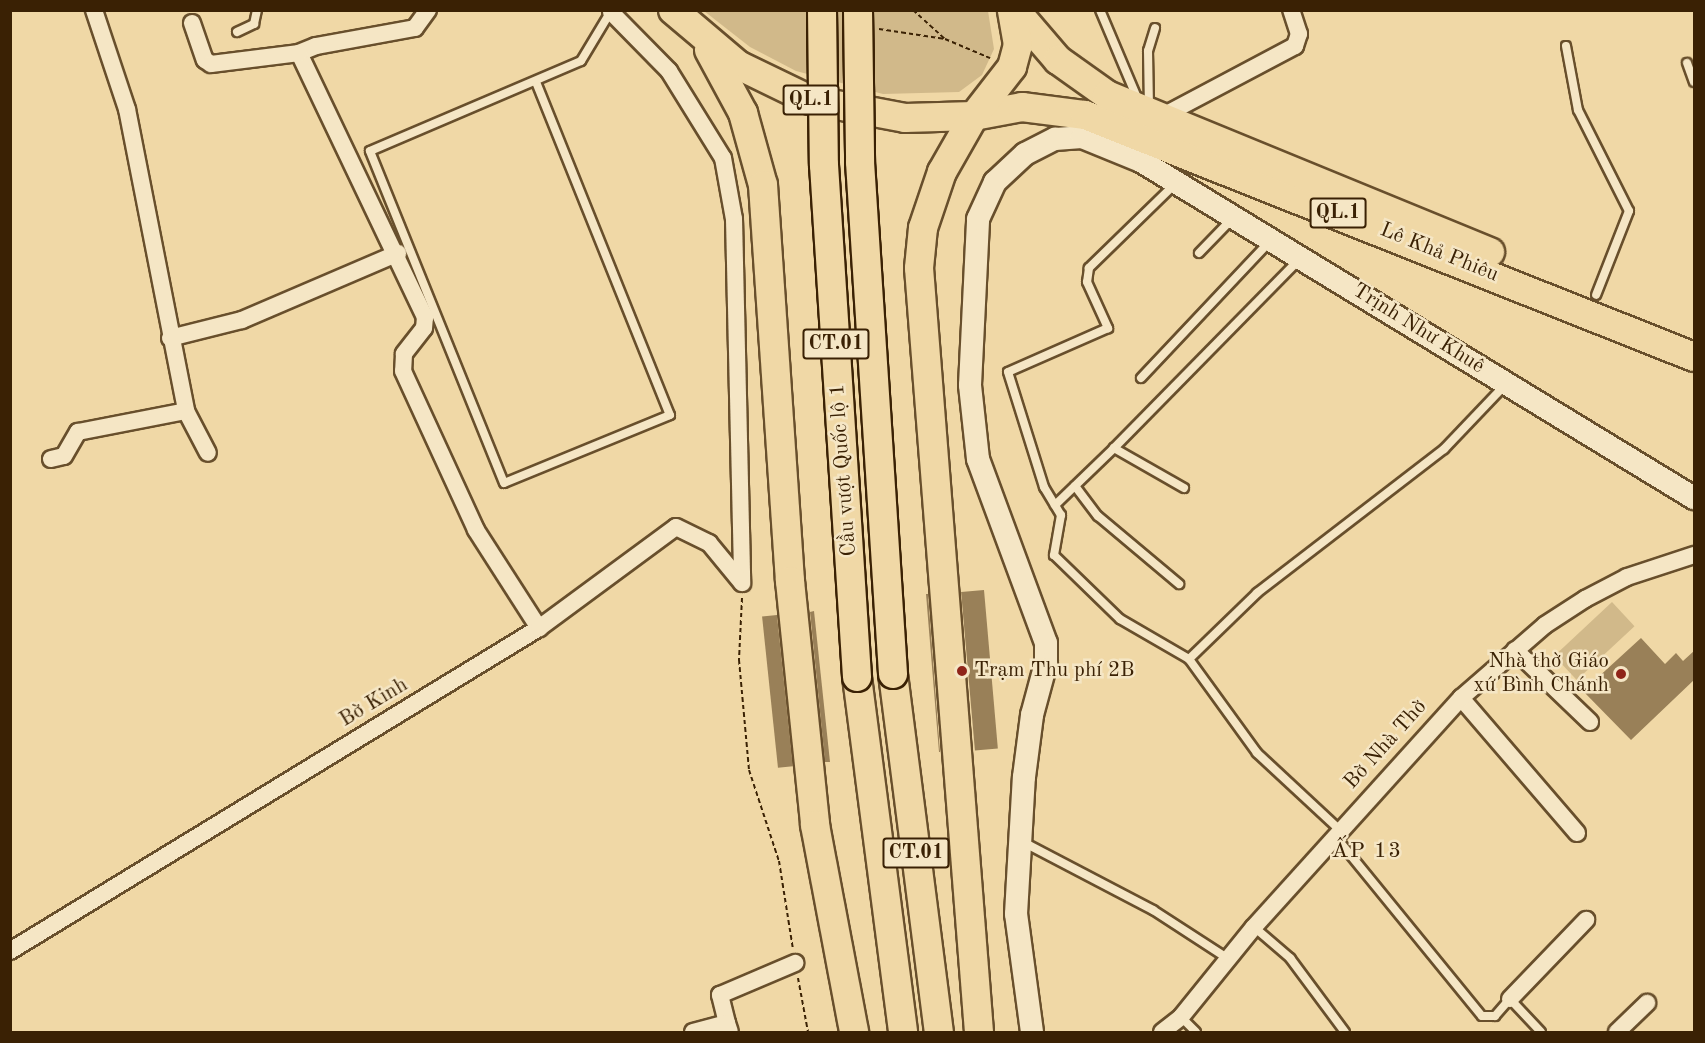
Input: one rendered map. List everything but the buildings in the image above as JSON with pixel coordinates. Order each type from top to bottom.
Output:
[{"type":"highway","name":"QL.1","points":[[674,10],[695,32],[762,79],[825,105],[881,116],[974,116]]},
{"type":"highway","name":"Cầu vượt Quốc lộ 1","points":[[822,10],[824,165],[857,677],[903,1032]]},
{"type":"highway","name":"QL.1","points":[[1012,68],[1017,45],[1014,10]]},
{"type":"highway","name":"Lê Khả Phiêu","points":[[1014,10],[1043,46],[1073,73],[1149,129],[1188,154],[1695,357]]},
{"type":"highway","name":"Cầu vượt Quốc lộ 1","points":[[867,19],[860,162],[893,674],[939,1032]]},
{"type":"highway","points":[[695,32],[743,113],[763,185],[780,458],[810,780],[827,904],[854,1032]]},
{"type":"highway","points":[[979,1032],[919,268],[934,190],[974,116],[1012,68]]},
{"type":"highway","name":"Lê Khả Phiêu","points":[[974,116],[999,108],[1045,108],[1149,129],[1596,295],[1695,336]]},
{"type":"street","points":[[94,10],[127,109],[186,411],[208,453]]},
{"type":"street","points":[[192,23],[205,60],[211,64],[299,53],[414,28],[428,10]]},
{"type":"street","points":[[1149,129],[1295,46],[1299,34],[1291,10]]},
{"type":"street","points":[[611,11],[669,71],[723,158],[734,219],[742,583]]},
{"type":"street","points":[[299,53],[398,252],[425,317],[424,328],[404,354],[403,371],[476,530],[516,599],[539,628]]},
{"type":"street","name":"Trịnh Như Khuê","points":[[1032,1032],[1016,914],[1027,756],[1046,663],[1046,643],[978,459],[970,346],[978,219],[995,182],[1025,153],[1055,139],[1149,129],[1176,183],[1273,239],[1695,498]]},
{"type":"street","points":[[1176,183],[1188,154]]},
{"type":"street","points":[[170,338],[242,320],[398,252]]},
{"type":"street","points":[[51,459],[64,456],[78,432],[186,411]]},
{"type":"street","name":"Bờ Kinh","points":[[10,951],[539,628],[676,527],[709,543],[742,583]]},
{"type":"street","name":"Bờ Nhà Thờ","points":[[1162,1032],[1181,1017],[1254,927],[1461,698],[1515,650],[1585,599],[1627,577],[1695,555]]},
{"type":"street","points":[[1515,650],[1590,722]]},
{"type":"street","points":[[1461,698],[1577,833]]},
{"type":"street","points":[[1510,999],[1586,920]]},
{"type":"street","points":[[693,1032],[729,1028],[720,995],[795,963]]},
{"type":"street","points":[[1617,1032],[1647,1003]]},
{"type":"lane","points":[[237,32],[254,24],[257,10]]},
{"type":"lane","points":[[1100,10],[1149,129]]},
{"type":"lane","points":[[536,82],[670,415],[504,483],[370,152],[581,61],[611,11]]},
{"type":"lane","points":[[1149,129],[1148,62],[1155,28]]},
{"type":"lane","points":[[1566,46],[1578,110],[1629,211],[1596,295]]},
{"type":"lane","points":[[1687,63],[1695,82]]},
{"type":"lane","points":[[1176,183],[1089,268],[1087,282],[1108,327],[1008,372],[1044,487],[1062,520],[1054,545],[1056,559],[1120,619],[1189,658],[1257,753],[1337,833],[1482,1016],[1495,1016],[1510,999],[1541,1032]]},
{"type":"lane","points":[[1199,253],[1234,217]]},
{"type":"lane","points":[[1141,378],[1273,239]]},
{"type":"lane","points":[[1055,505],[1302,257]]},
{"type":"lane","points":[[1189,658],[1257,593],[1444,449],[1506,384]]},
{"type":"lane","points":[[1114,448],[1184,488]]},
{"type":"lane","points":[[1075,486],[1098,516],[1179,584]]},
{"type":"lane","points":[[1020,841],[1153,910],[1227,958]]},
{"type":"lane","points":[[1254,927],[1290,958],[1345,1032]]},
{"type":"lane","points":[[1181,1017],[1196,1032]]},
{"type":"path","points":[[913,10],[945,39]]},
{"type":"path","points":[[867,19],[945,39],[1012,68]]},
{"type":"path","points":[[742,583],[739,660],[749,770],[779,861],[808,1032]]},
{"type":"shaded area","points":[[704,11],[988,11],[994,49],[982,75],[959,92],[883,94],[796,71],[750,47]]},
{"type":"shaded area","points":[[1612,602],[1635,626],[1577,680],[1554,656]]},
{"type":"place","name":"Trạm Thu phí 2B","points":[[962,671]]},
{"type":"place","name":"Nhà thờ Giáo xứ Bình Chánh","points":[[1621,674]]},
{"type":"district","name":"ẤP 13","points":[[1367,852]]}]
